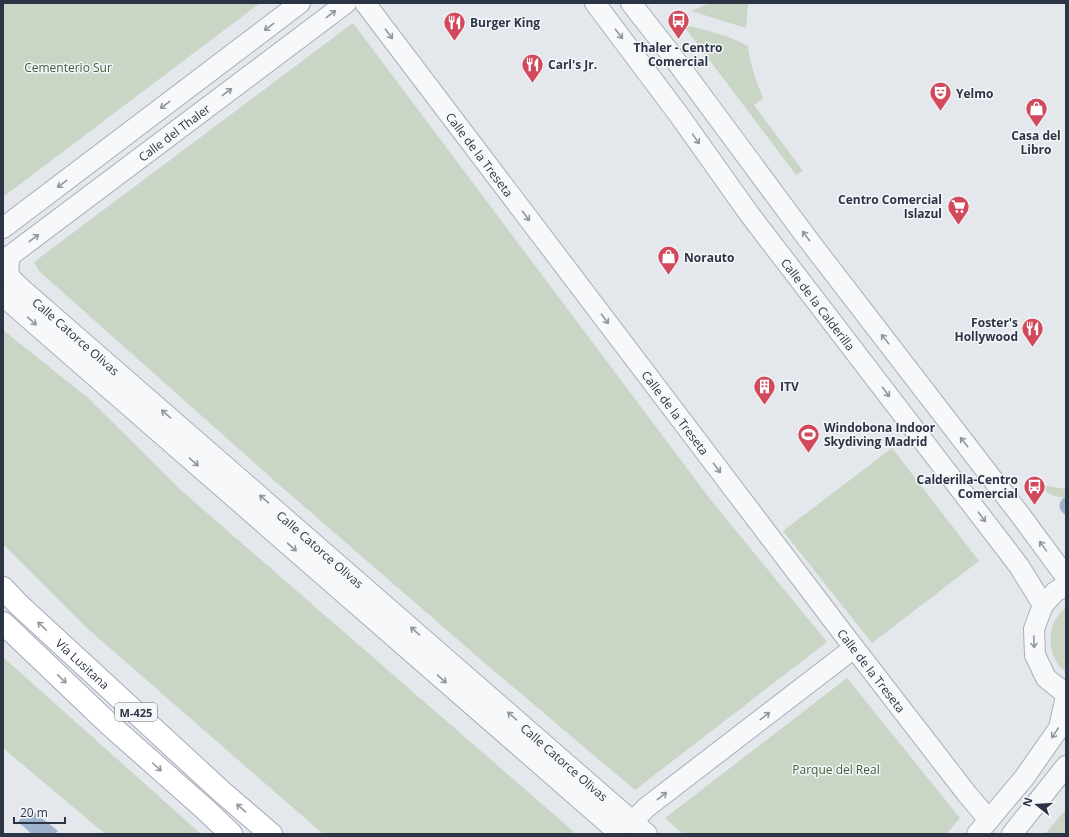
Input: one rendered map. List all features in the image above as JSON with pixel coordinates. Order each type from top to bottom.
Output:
[{"type":"main road","name":"Vía Lusitana","points":[[3,588],[18,604],[222,792],[271,834]]},
{"type":"main road","name":"M-425","points":[[3,623],[110,725],[231,834]]},
{"type":"street","points":[[3,228],[300,3]]},
{"type":"street","name":"Calle del Thaler","points":[[6,259],[346,3]]},
{"type":"street","name":"Calle de la Treseta","points":[[365,3],[854,648],[963,788],[983,827]]},
{"type":"street","name":"Calle de la Calderilla","points":[[596,3],[679,115],[750,215],[1019,566],[1043,605]]},
{"type":"street","points":[[632,3],[810,242],[1017,510],[1066,577]]},
{"type":"street","name":"Calle Catorce Olivas","points":[[6,259],[10,278],[626,828]]},
{"type":"street","name":"Calle Catorce Olivas","points":[[3,296],[626,828],[647,834]]},
{"type":"street","points":[[983,827],[1024,778],[1059,728],[1066,695],[1046,678],[1035,654],[1034,629],[1043,605],[1055,592],[1066,585]]},
{"type":"street","points":[[626,828],[647,807],[854,648]]},
{"type":"street","points":[[1012,834],[1066,766]]},
{"type":"green space","name":"Cementerio Sur","points":[[3,3],[260,3],[3,197]]},
{"type":"green space","points":[[710,3],[748,3],[746,28],[691,11]]},
{"type":"green space","points":[[353,23],[710,499],[827,642],[635,790],[487,665],[277,483],[39,271],[34,262]]},
{"type":"green space","points":[[691,26],[729,37],[748,46],[750,59],[763,98],[754,105],[803,171],[796,175],[686,29],[686,27]]},
{"type":"green space","points":[[3,330],[88,398],[183,492],[574,832],[573,834],[323,834],[88,629],[3,544]]},
{"type":"green space","points":[[892,448],[979,561],[872,643],[783,531]]},
{"type":"green space","points":[[1035,481],[1046,486],[1066,489],[1066,496],[1053,496],[1045,491]]},
{"type":"green space","points":[[1066,607],[1066,672],[1060,667],[1053,654],[1051,646],[1051,631],[1057,617]]},
{"type":"green space","points":[[3,657],[201,834],[105,834],[3,748]]},
{"type":"green space","name":"Parque del Real","points":[[847,678],[960,818],[946,834],[683,834],[665,818]]},
{"type":"green space","points":[[1066,809],[1066,834],[1045,834]]},
{"type":"water","points":[[1066,496],[1066,515],[1061,511],[1060,503]]},
{"type":"water","points":[[29,808],[58,831],[55,834],[32,834],[18,822]]},
{"type":"place","name":"Thaler - Centro Comercial","points":[[678,40]]},
{"type":"place","name":"Burger King","points":[[454,42]]},
{"type":"place","name":"Carl's Jr.","points":[[533,84]]},
{"type":"place","name":"Yelmo","points":[[941,112]]},
{"type":"place","name":"Casa del Libro","points":[[1036,128]]},
{"type":"place","name":"Centro Comercial Islazul","points":[[958,226]]},
{"type":"place","name":"Norauto","points":[[668,276]]},
{"type":"place","name":"Foster's Hollywood","points":[[1033,348]]},
{"type":"place","name":"ITV","points":[[764,406]]},
{"type":"place","name":"Windobona Indoor Skydiving Madrid","points":[[809,454]]},
{"type":"place","name":"Calderilla-Centro Comercial","points":[[1034,506]]}]
